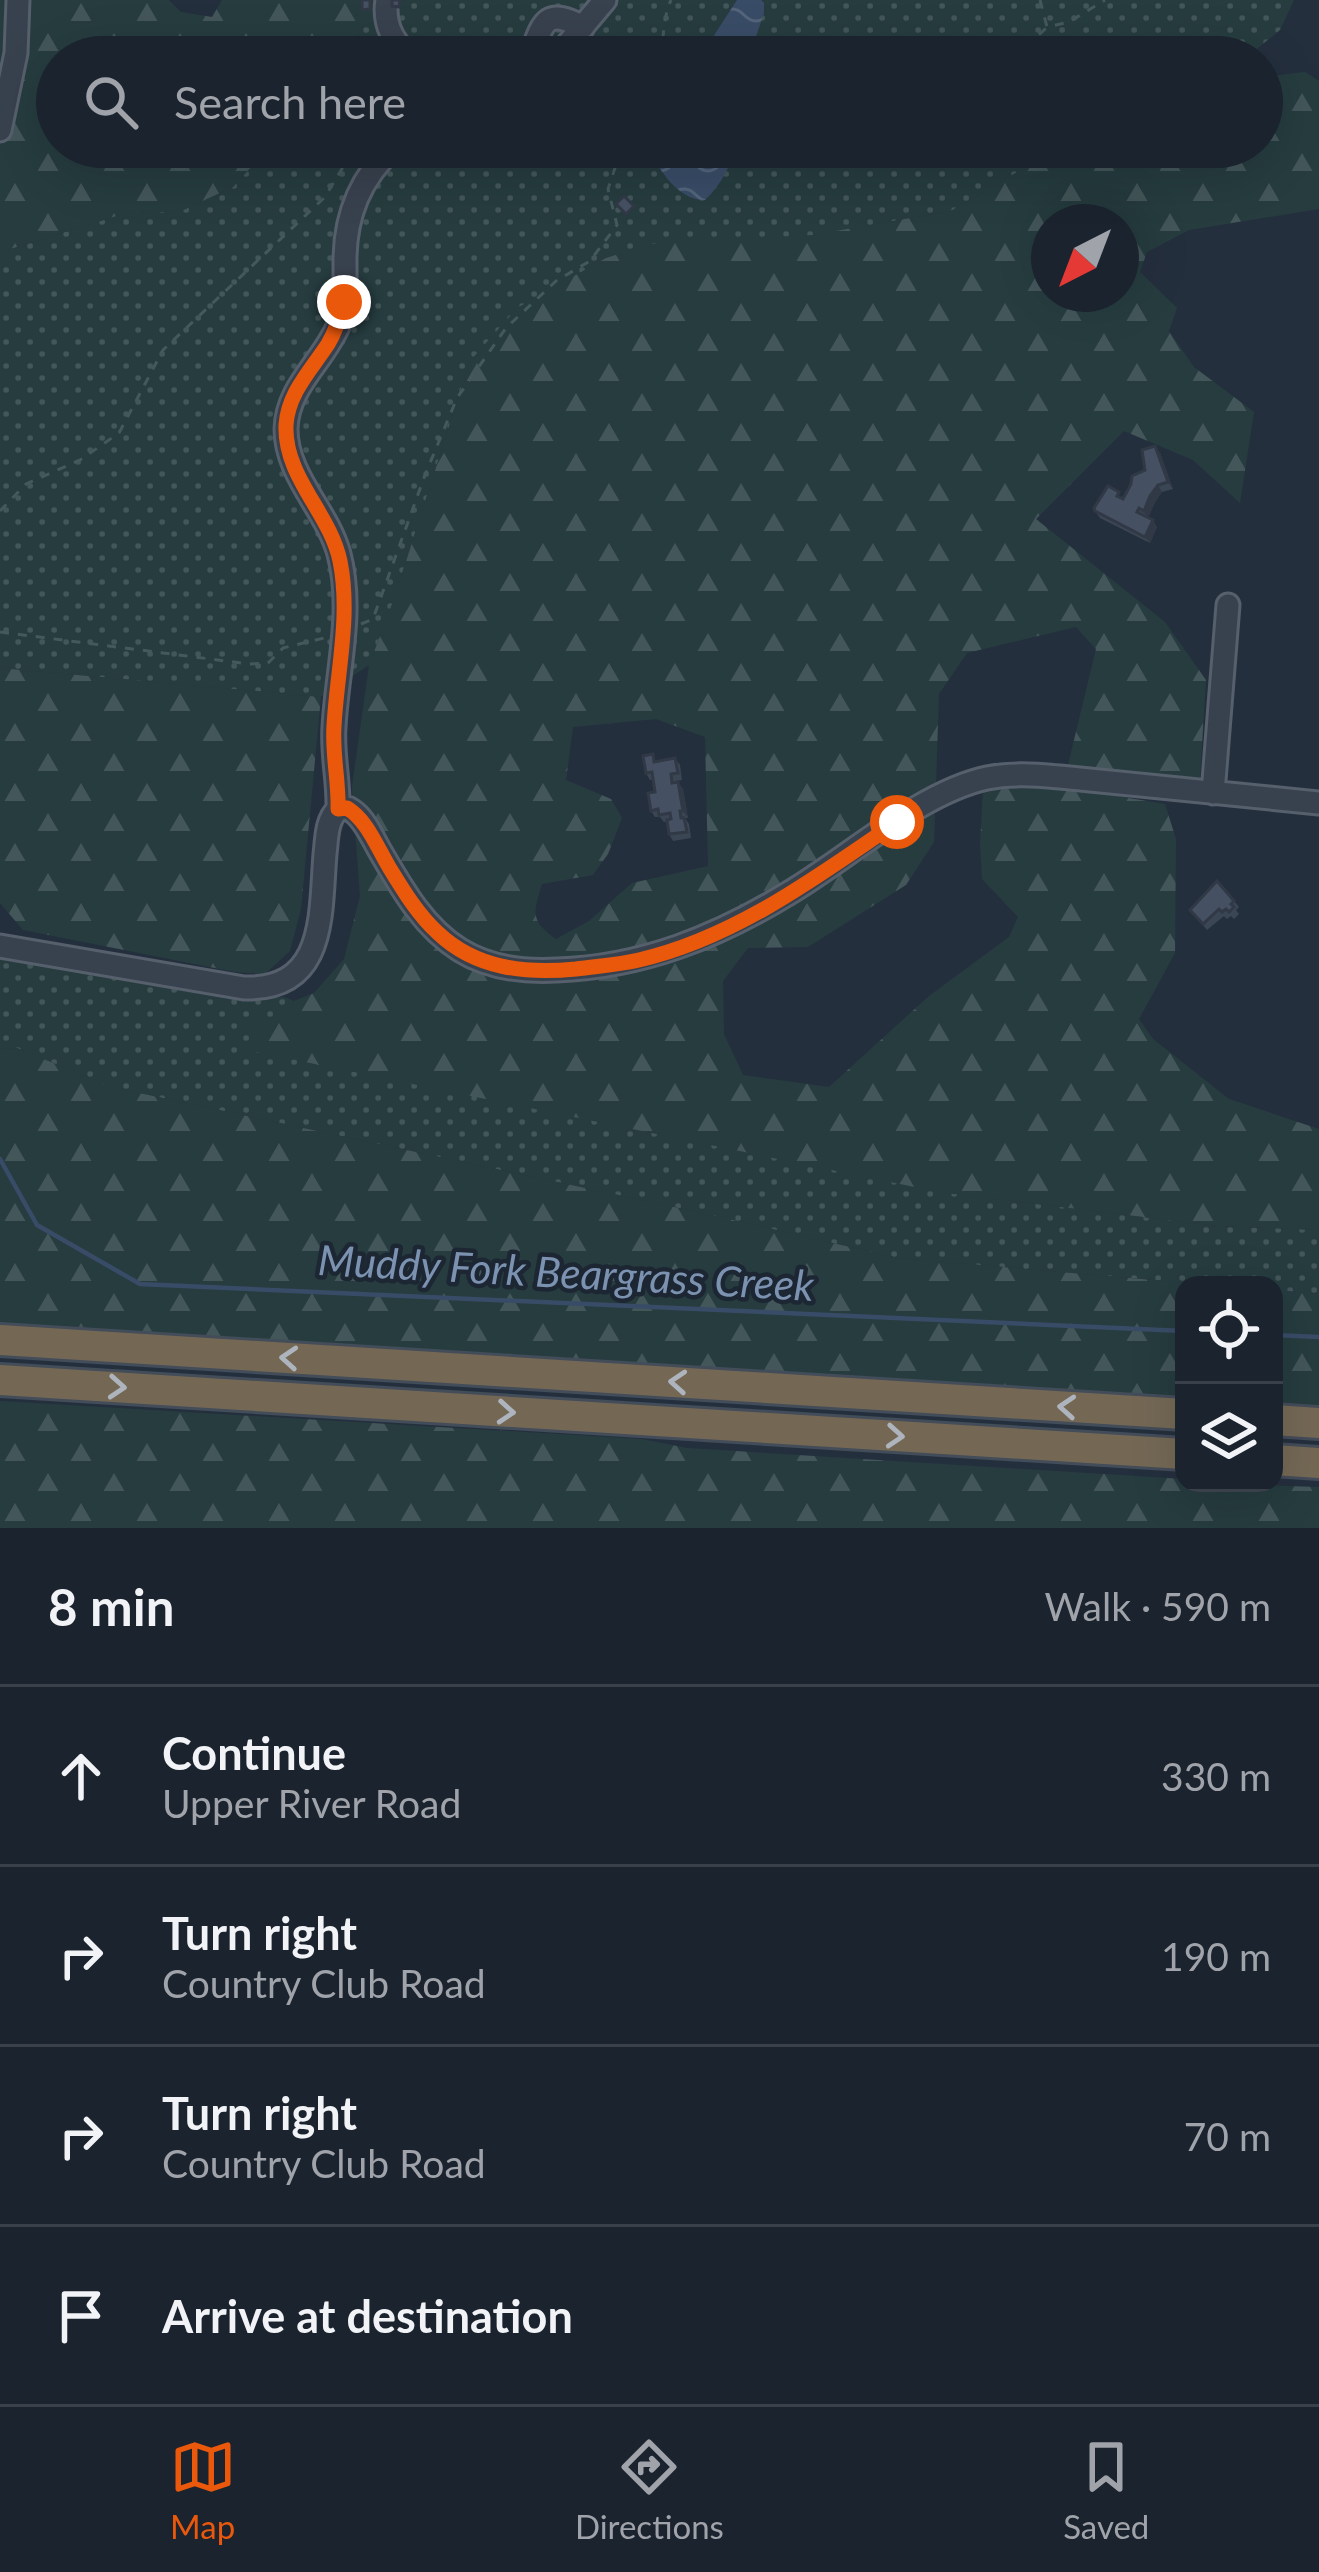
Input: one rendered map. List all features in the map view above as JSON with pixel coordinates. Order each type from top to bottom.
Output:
[{"type":"highway","points":[[0,1340],[1175,1413]]},
{"type":"highway","points":[[0,1380],[1175,1453]]},
{"type":"highway","points":[[1283,1421],[1319,1423]]},
{"type":"highway","points":[[1283,1461],[1319,1463]]},
{"type":"street","points":[[0,130],[16,53],[18,0]]},
{"type":"street","points":[[387,0],[391,36]]},
{"type":"street","points":[[576,36],[605,0]]},
{"type":"street","points":[[536,36],[555,8],[584,27]]},
{"type":"street","points":[[338,809],[334,728],[344,581],[333,538],[292,461],[286,427],[300,383],[339,323],[347,228],[357,195],[374,168]]},
{"type":"street","points":[[1213,793],[1228,604]]},
{"type":"street","points":[[0,946],[212,984],[260,988],[283,982],[307,962],[316,942],[327,833],[332,815],[347,808],[362,821],[413,904],[456,948],[513,969],[561,970],[640,960],[729,927],[940,796],[984,778],[1060,777],[1319,802]]},
{"type":"path","points":[[665,36],[670,0]]},
{"type":"path","points":[[1040,0],[1048,27]]},
{"type":"path","points":[[1038,36],[1105,0]]},
{"type":"path","points":[[0,511],[26,484],[80,460],[119,433],[163,350],[325,197],[342,168]]},
{"type":"path","points":[[354,626],[373,619],[457,398],[506,328],[556,281],[590,261],[617,225],[608,189],[615,168]]},
{"type":"path","points":[[0,632],[249,664],[268,663],[283,648],[335,634]]},
{"type":"green space","points":[[0,0],[169,0],[181,12],[212,17],[222,0],[354,0],[360,36],[36,36],[36,168],[250,168],[233,187],[181,211],[126,213],[4,251],[0,259]]},
{"type":"green space","points":[[354,0],[1294,0],[1273,36],[360,36]]},
{"type":"green space","points":[[1305,72],[1319,81],[1319,209],[1189,230],[1147,252],[1140,272],[1177,308],[1169,331],[1194,367],[1254,412],[1240,503],[1193,460],[1124,431],[1036,519],[1165,622],[1206,680],[1200,777],[1185,784],[1067,769],[1096,649],[1076,627],[967,653],[939,694],[934,842],[906,885],[808,947],[748,948],[723,981],[724,1034],[743,1075],[829,1087],[929,996],[1009,937],[1018,917],[982,879],[983,790],[1056,786],[1165,804],[1176,839],[1175,953],[1139,1019],[1153,1039],[1229,1099],[1319,1129],[1319,1230],[1217,1226],[939,1192],[247,1050],[255,1021],[288,1018],[294,1001],[314,993],[344,959],[360,896],[352,787],[369,665],[470,361],[517,308],[606,258],[651,244],[812,235],[951,211],[1024,168],[1283,168],[1283,75]],"holes":[[[656,719],[705,737],[708,866],[632,883],[589,921],[556,939],[542,927],[536,916],[542,884],[593,875],[608,854],[622,818],[611,799],[566,780],[573,727]]]},
{"type":"green space","points":[[250,168],[1024,168],[951,211],[813,235],[470,361],[369,665],[321,697],[0,668],[0,259],[4,251],[126,213],[181,211],[233,187]]},
{"type":"green space","points":[[0,668],[321,697],[301,909],[290,951],[265,974],[235,972],[23,930],[0,903]]},
{"type":"green space","points":[[0,957],[226,999],[284,997],[294,1001],[288,1018],[939,1192],[1217,1226],[1319,1230],[1319,1294],[1283,1291],[1283,1276],[1175,1276],[1175,1282],[898,1258],[111,1087],[17,1048],[0,1050]]},
{"type":"green space","points":[[17,1048],[111,1087],[898,1258],[1175,1282],[1175,1396],[0,1325],[0,1050]]},
{"type":"green space","points":[[1283,1291],[1319,1294],[1319,1405],[1283,1403]]},
{"type":"green space","points":[[0,1401],[642,1439],[687,1448],[1175,1478],[1175,1492],[1283,1492],[1283,1486],[1319,1487],[1319,1528],[0,1528]]},
{"type":"water","points":[[737,0],[764,3],[756,36],[714,36]]},
{"type":"water","points":[[660,168],[727,168],[705,200],[688,196]]},
{"type":"building","points":[[624,196],[634,206],[626,214],[616,204]]},
{"type":"building","points":[[1155,446],[1168,482],[1158,485],[1144,511],[1139,508],[1137,512],[1153,520],[1145,537],[1094,508],[1108,486],[1123,499],[1132,476],[1145,470],[1142,450]]},
{"type":"building","points":[[653,754],[654,762],[675,758],[678,773],[671,774],[672,783],[678,782],[687,832],[669,834],[670,813],[651,811],[648,793],[655,792],[643,756]]},
{"type":"building","points":[[1217,881],[1234,907],[1229,912],[1219,909],[1203,924],[1190,910]]},
{"type":"waterway","name":"Muddy Fork Beargrass Creek","points":[[0,1159],[37,1225],[140,1284],[1175,1331]]},
{"type":"waterway","name":"Muddy Fork Beargrass Creek","points":[[1283,1335],[1319,1337]]},
{"type":"route","points":[[344,302],[329,342],[291,402],[286,427],[292,461],[333,538],[344,581],[334,728],[338,809],[347,808],[362,821],[413,904],[436,932],[465,953],[526,971],[640,960],[729,927],[897,822]]}]
